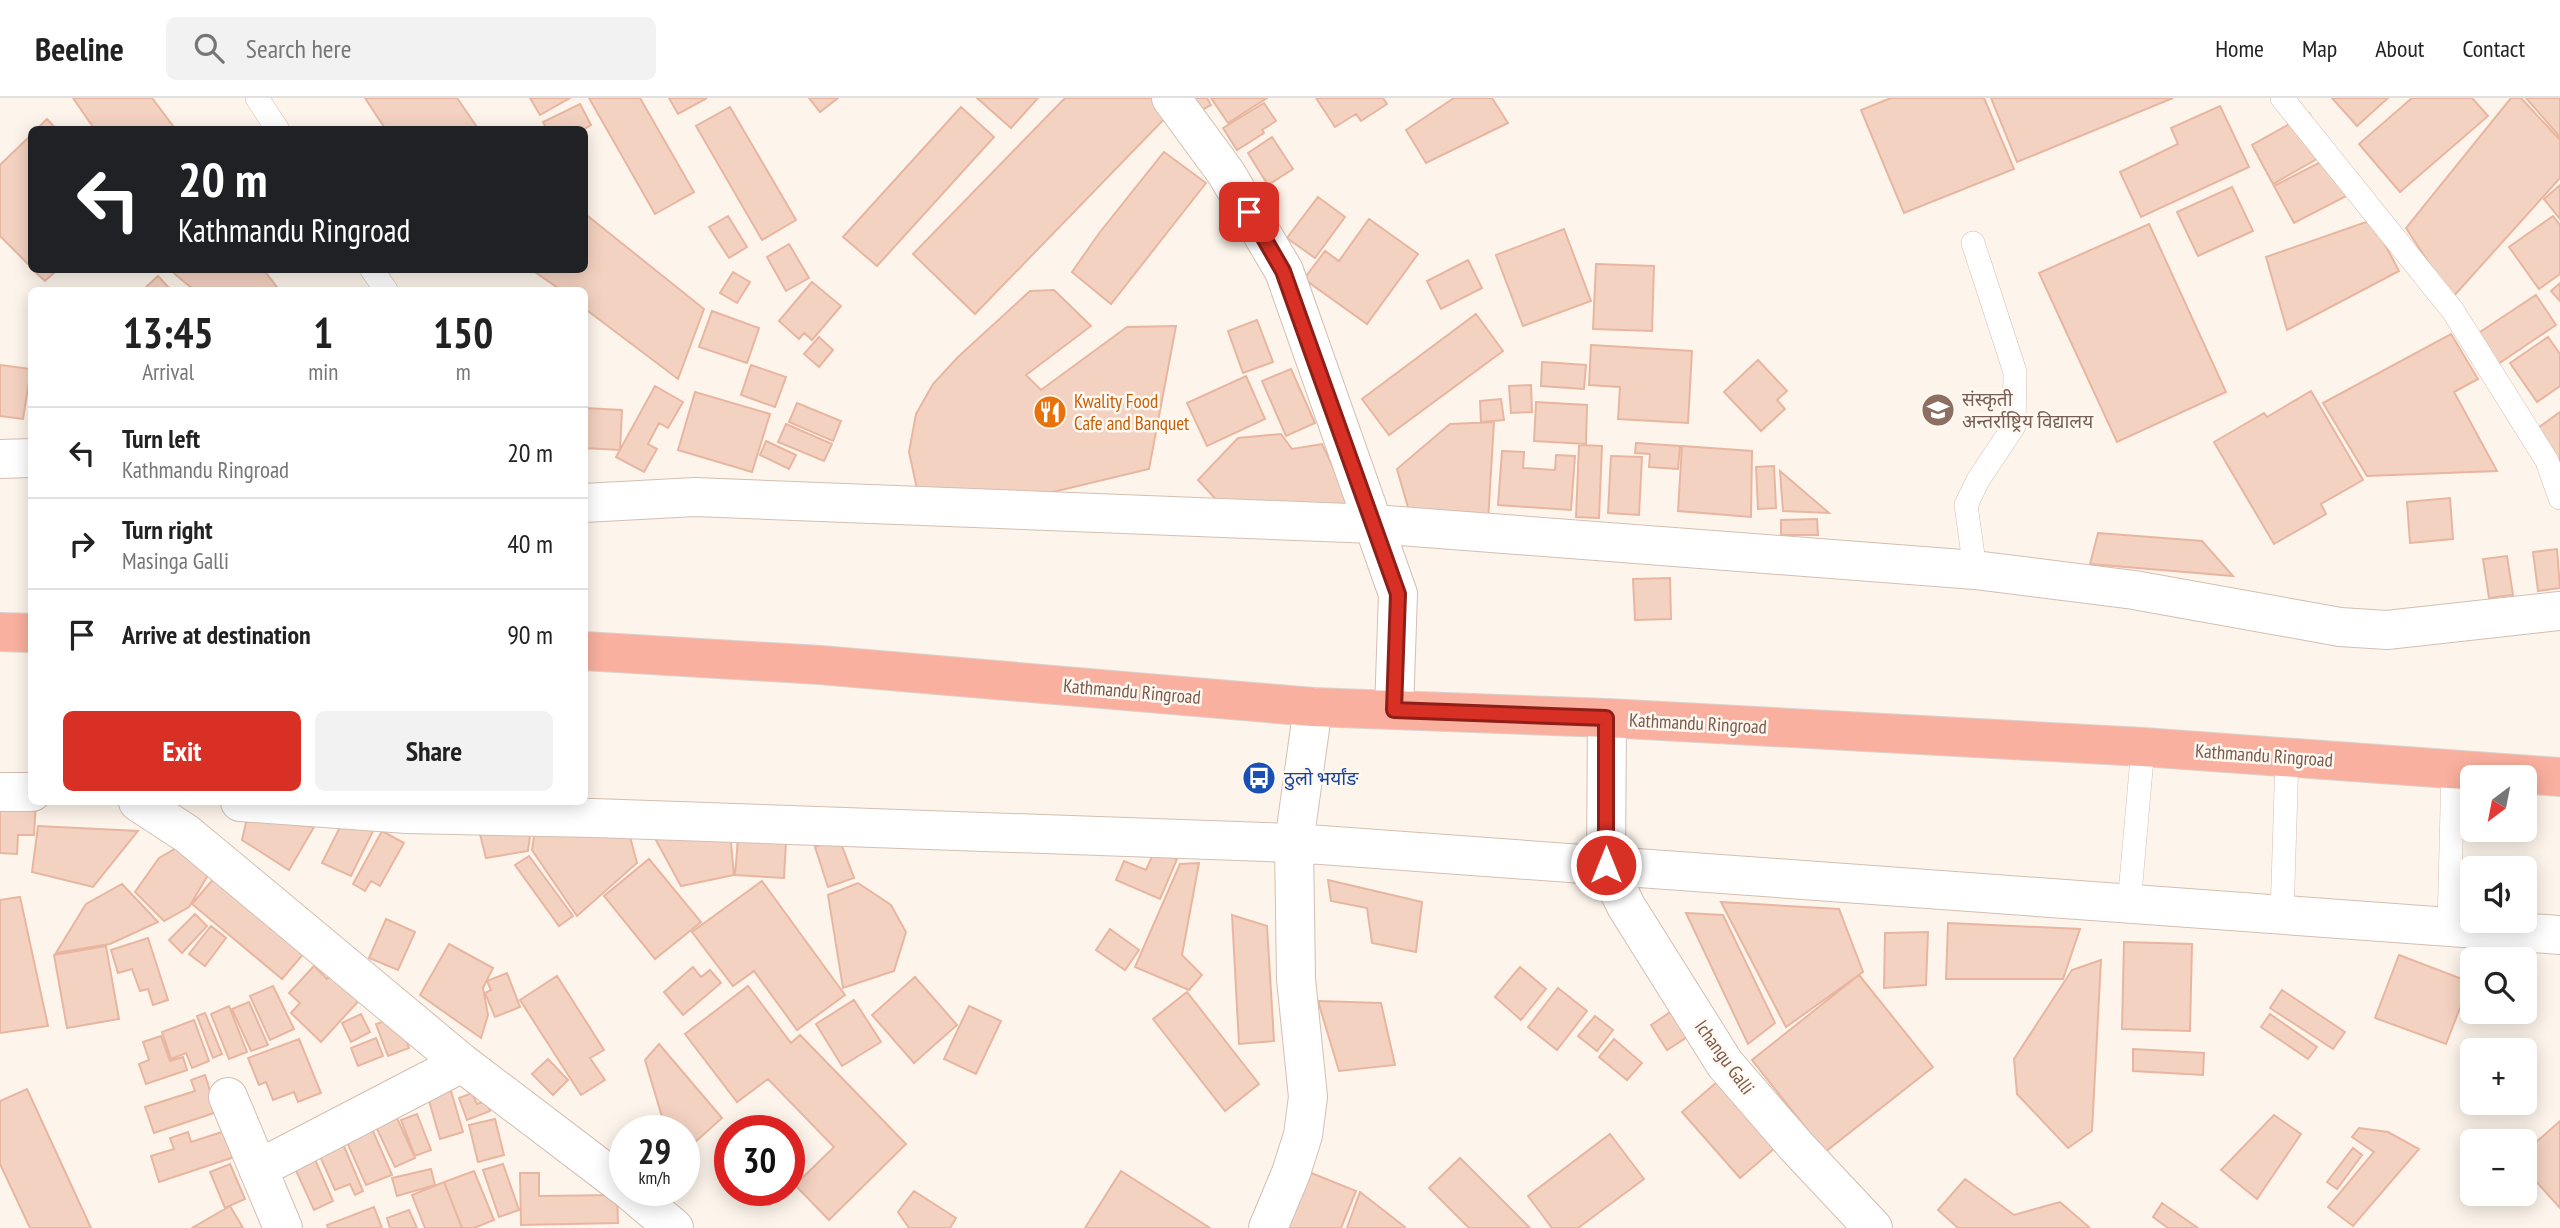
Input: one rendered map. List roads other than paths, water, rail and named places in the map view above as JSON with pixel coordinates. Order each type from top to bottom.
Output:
[{"type":"highway","points":[[0,632],[28,634]]},
{"type":"highway","name":"Kathmandu Ringroad","points":[[588,651],[820,665],[1313,707],[1606,718],[2143,747],[2560,777]]},
{"type":"street","points":[[1171,98],[1226,173],[1283,271],[1398,594],[1394,710]]},
{"type":"street","points":[[0,459],[28,458]]},
{"type":"street","points":[[588,503],[695,497],[1374,524],[1975,570],[2134,590],[2340,627],[2387,630],[2560,611]]},
{"type":"street","points":[[1268,1228],[1291,1173],[1303,1135],[1308,1097],[1296,979],[1294,843],[1313,707]]},
{"type":"street","points":[[1606,718],[1606,865]]},
{"type":"street","points":[[0,792],[28,792]]},
{"type":"street","points":[[143,805],[187,834],[461,1063],[609,1175]]},
{"type":"street","points":[[282,805],[407,814],[594,818],[1294,843],[2560,935]]},
{"type":"street","name":"Ichangu Galli","points":[[1606,865],[1647,942],[1726,1064],[1796,1146],[1873,1228]]},
{"type":"street","points":[[258,1169],[461,1063]]},
{"type":"street","points":[[228,1097],[283,1228]]},
{"type":"street","points":[[647,1206],[674,1228]]},
{"type":"lane","points":[[257,98],[275,126]]},
{"type":"lane","points":[[2282,98],[2453,311],[2547,461],[2560,498]]},
{"type":"lane","points":[[1973,243],[2015,372],[2014,426],[1978,480],[1966,505],[1975,570]]},
{"type":"lane","points":[[2129,905],[2143,747]]},
{"type":"lane","points":[[2282,916],[2287,757]]},
{"type":"lane","points":[[2449,928],[2453,769]]},
{"type":"place","name":"संस्कृती अन्तर्राष्ट्रिय विद्यालय","points":[[1938,410]]},
{"type":"place","name":"Kwality Food Cafe and Banquet","points":[[1050,412]]},
{"type":"place","name":"ठुलो भर्यांङ","points":[[1259,778]]}]
